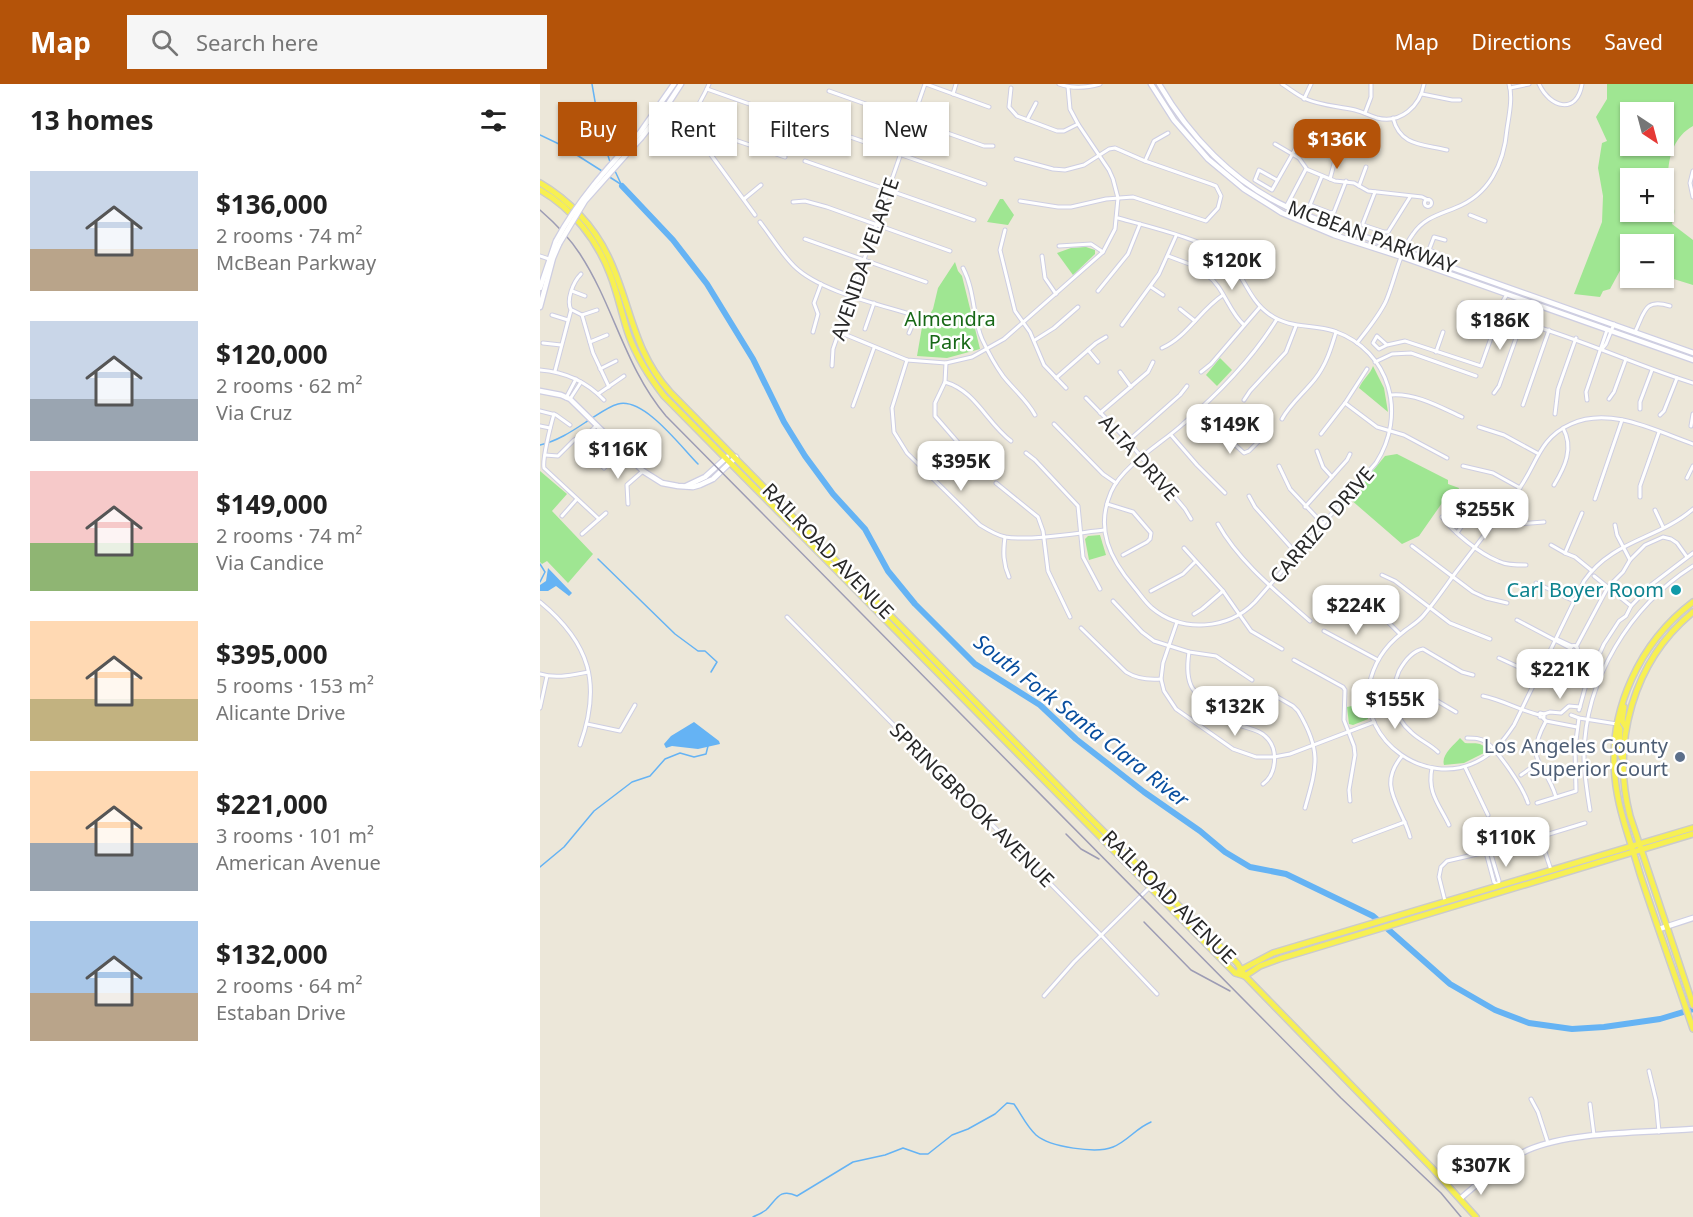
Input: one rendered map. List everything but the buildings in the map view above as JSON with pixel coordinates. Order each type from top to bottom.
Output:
[{"type":"main road","points":[[640,136],[674,84]]},
{"type":"main road","points":[[540,288],[557,243],[585,201],[668,104],[681,84]]},
{"type":"main road","name":"MCBEAN PARKWAY","points":[[1151,84],[1174,120],[1220,170],[1244,189],[1301,222],[1693,360]]},
{"type":"main road","name":"MCBEAN PARKWAY","points":[[1160,84],[1185,122],[1212,153],[1246,182],[1286,207],[1693,353]]},
{"type":"main road","name":"RAILROAD AVENUE","points":[[540,183],[567,203],[599,239],[616,275],[643,352],[662,383],[1241,969],[1245,976]]},
{"type":"main road","name":"RAILROAD AVENUE","points":[[540,189],[576,220],[598,249],[610,276],[629,337],[655,384],[728,461],[1235,973],[1245,976]]},
{"type":"main road","points":[[540,307],[551,258]]},
{"type":"main road","points":[[1479,285],[1503,290],[1508,286]]},
{"type":"main road","points":[[1507,294],[1523,291]]},
{"type":"main road","points":[[540,391],[568,398],[643,471],[662,483],[686,486],[705,477],[734,455]]},
{"type":"main road","points":[[1693,602],[1679,613],[1647,651],[1633,676],[1617,724],[1614,761],[1622,818],[1693,1029]]},
{"type":"main road","points":[[1693,612],[1664,643],[1640,683],[1626,727],[1623,759],[1626,799],[1693,1005]]},
{"type":"main road","points":[[1664,643],[1661,638],[1679,613]]},
{"type":"main road","points":[[1623,702],[1622,721],[1626,727]]},
{"type":"main road","points":[[1617,724],[1620,729],[1619,751],[1623,759]]},
{"type":"main road","points":[[1006,743],[1014,745],[1028,759],[1035,761]]},
{"type":"main road","points":[[1640,847],[1693,828]]},
{"type":"main road","points":[[1235,973],[1273,954],[1445,901],[1551,870],[1693,834]]},
{"type":"main road","points":[[1476,1217],[1461,1198],[1245,976],[1260,966],[1279,959],[1632,849]]},
{"type":"main road","points":[[1659,929],[1693,918]]},
{"type":"main road","points":[[1461,1198],[1496,1169],[1530,1149],[1548,1143],[1594,1136],[1693,1129]]},
{"type":"street","points":[[699,102],[709,84]]},
{"type":"street","points":[[925,84],[989,107]]},
{"type":"street","name":"AVENIDA VELARTE","points":[[919,102],[925,84]]},
{"type":"street","points":[[952,94],[956,84]]},
{"type":"street","points":[[1059,84],[1068,87],[1100,84]]},
{"type":"street","points":[[1282,84],[1305,99],[1319,104],[1365,113],[1378,118],[1393,118],[1407,113],[1418,102],[1424,84]]},
{"type":"street","points":[[1305,99],[1311,84]]},
{"type":"street","points":[[1365,113],[1371,97],[1371,84]]},
{"type":"street","points":[[1357,343],[1384,305],[1402,257],[1411,237],[1420,225],[1436,214],[1466,203],[1478,195],[1493,178],[1505,149],[1510,86],[1528,84]]},
{"type":"street","points":[[1539,84],[1553,103],[1566,104],[1577,97],[1582,84]]},
{"type":"street","points":[[839,332],[873,348],[907,360],[945,363],[972,357],[988,350],[1024,322],[1103,252],[1115,229],[1118,218],[1118,198],[1113,179],[1070,109],[1068,87]]},
{"type":"street","points":[[1011,88],[1009,101],[1011,112],[1057,131],[1064,131],[1078,124]]},
{"type":"street","points":[[707,89],[749,104]]},
{"type":"street","points":[[829,91],[863,103]]},
{"type":"street","points":[[1422,94],[1452,100],[1460,99]]},
{"type":"street","points":[[1027,120],[1036,104]]},
{"type":"street","points":[[1393,118],[1403,138],[1447,150]]},
{"type":"street","points":[[949,133],[984,146],[993,146]]},
{"type":"street","points":[[1145,161],[1154,141],[1168,133]]},
{"type":"street","name":"MCBEAN PARKWAY","points":[[1277,180],[1259,170],[1255,180],[1272,190],[1301,139],[1338,149],[1329,179]]},
{"type":"street","points":[[737,141],[785,157]]},
{"type":"street","points":[[1275,144],[1303,162],[1306,169],[1322,176],[1346,181],[1368,191],[1420,198],[1426,201],[1427,207],[1432,204],[1436,214]]},
{"type":"street","points":[[1016,159],[1065,170],[1084,165],[1109,149],[1115,148],[1216,186],[1221,196],[1218,208],[1208,220],[1202,221],[1138,198],[1118,198],[1071,207],[1020,201]]},
{"type":"street","points":[[711,156],[755,215]]},
{"type":"street","name":"AVENIDA VELARTE","points":[[832,366],[833,349],[901,156]]},
{"type":"street","points":[[904,156],[985,184]]},
{"type":"street","points":[[805,161],[974,220]]},
{"type":"street","points":[[1359,186],[1366,167]]},
{"type":"street","points":[[1286,207],[1306,169]]},
{"type":"street","points":[[1693,171],[1690,183],[1693,197]]},
{"type":"street","name":"MCBEAN PARKWAY","points":[[1322,176],[1310,205],[1331,213],[1334,212],[1346,181]]},
{"type":"street","points":[[743,200],[761,185]]},
{"type":"street","points":[[1375,192],[1363,222],[1364,225],[1384,232],[1388,232],[1410,196]]},
{"type":"street","points":[[793,202],[805,201],[827,207],[950,251]]},
{"type":"street","points":[[1470,215],[1485,221]]},
{"type":"street","name":"CARRIZO DRIVE","points":[[1104,530],[1114,561],[1152,608],[1177,622],[1209,625],[1228,621],[1251,606],[1271,585],[1376,463],[1390,431],[1392,415],[1391,394],[1375,362],[1357,343],[1336,332],[1296,326],[1277,319],[1260,307],[1248,293],[1233,265],[1223,254],[1214,249],[1118,218]]},
{"type":"street","points":[[760,222],[793,265],[821,284],[913,315],[915,319],[909,333]]},
{"type":"street","points":[[1098,291],[1128,254],[1140,224]]},
{"type":"street","points":[[1005,230],[1001,241],[1001,257],[1016,311],[1035,340],[1044,365],[1066,388]]},
{"type":"street","points":[[1122,325],[1151,286],[1176,236]]},
{"type":"street","points":[[1439,254],[1429,250],[1434,237],[1445,240]]},
{"type":"street","points":[[804,239],[927,282]]},
{"type":"street","points":[[1059,246],[1091,244],[1103,252]]},
{"type":"street","points":[[540,256],[551,258]]},
{"type":"street","points":[[1042,256],[1045,278],[1056,294]]},
{"type":"street","points":[[1168,256],[1192,265]]},
{"type":"street","points":[[963,268],[969,279],[980,336],[1001,374],[1030,406],[1035,415]]},
{"type":"street","points":[[581,274],[576,279],[568,304],[571,310],[582,315],[597,310]]},
{"type":"street","points":[[1207,275],[1217,285],[1236,318],[1244,325]]},
{"type":"street","points":[[813,332],[818,314],[814,303],[821,284]]},
{"type":"street","points":[[1151,286],[1163,295]]},
{"type":"street","points":[[572,291],[585,296]]},
{"type":"street","points":[[1492,321],[1507,294]]},
{"type":"street","points":[[1162,348],[1186,331],[1210,303],[1222,296]]},
{"type":"street","points":[[865,329],[874,303]]},
{"type":"street","points":[[1387,345],[1377,336],[1373,343],[1379,349],[1405,341],[1481,366],[1496,324],[1463,303]]},
{"type":"street","points":[[1635,332],[1650,304],[1670,306]]},
{"type":"street","points":[[1035,340],[1054,328],[1078,307]]},
{"type":"street","points":[[1201,372],[1211,364],[1260,307]]},
{"type":"street","points":[[1179,309],[1195,321]]},
{"type":"street","points":[[555,371],[571,310]]},
{"type":"street","points":[[552,315],[568,320]]},
{"type":"street","points":[[582,315],[600,369],[609,387]]},
{"type":"street","points":[[907,360],[892,408],[894,432],[906,453],[980,525],[991,532],[1005,537],[1081,533],[1104,530],[1107,504],[1116,483],[1198,411],[1253,354],[1277,319]]},
{"type":"street","points":[[1587,400],[1586,392],[1602,349],[1602,343],[1612,323]]},
{"type":"street","points":[[1494,393],[1499,386],[1523,324],[1576,338],[1693,383]]},
{"type":"street","points":[[1244,400],[1286,352],[1296,326]]},
{"type":"street","points":[[1523,405],[1549,330]]},
{"type":"street","points":[[1282,419],[1322,369],[1336,332]]},
{"type":"street","points":[[1436,352],[1443,332]]},
{"type":"street","points":[[590,342],[607,335]]},
{"type":"street","points":[[1056,378],[1106,337]]},
{"type":"street","points":[[1555,414],[1558,389],[1576,338]]},
{"type":"street","points":[[543,343],[561,345]]},
{"type":"street","points":[[853,406],[873,348]]},
{"type":"street","points":[[1088,350],[1098,362]]},
{"type":"street","points":[[1375,362],[1392,354],[1411,353],[1476,376]]},
{"type":"street","points":[[1609,399],[1614,392],[1626,359]]},
{"type":"street","points":[[600,369],[616,361]]},
{"type":"street","points":[[1100,413],[1148,372],[1153,362]]},
{"type":"street","points":[[945,363],[945,382],[935,403],[935,416],[982,470]]},
{"type":"street","points":[[1321,434],[1345,404],[1367,369]]},
{"type":"street","points":[[1640,409],[1640,402],[1652,369]]},
{"type":"street","points":[[540,370],[555,371],[576,379],[604,400]]},
{"type":"street","points":[[1120,372],[1131,387]]},
{"type":"street","points":[[598,394],[624,376]]},
{"type":"street","points":[[1660,415],[1664,411],[1677,378]]},
{"type":"street","points":[[568,398],[576,379]]},
{"type":"street","points":[[568,398],[581,382]]},
{"type":"street","points":[[945,382],[967,393],[1003,435],[1011,441]]},
{"type":"street","points":[[1128,441],[1180,395],[1187,386]]},
{"type":"street","points":[[1391,394],[1414,396],[1462,417]]},
{"type":"street","name":"ALTA DRIVE","points":[[1086,398],[1128,441],[1191,519]]},
{"type":"street","points":[[1345,404],[1367,422],[1410,438],[1447,458]]},
{"type":"street","points":[[540,411],[554,414],[570,425]]},
{"type":"street","points":[[1198,411],[1244,453],[1266,434]]},
{"type":"street","points":[[554,414],[543,465],[547,473],[598,519]]},
{"type":"street","points":[[1691,426],[1693,414]]},
{"type":"street","points":[[1693,444],[1622,420],[1607,418],[1588,418],[1563,428],[1549,438],[1538,453],[1520,488],[1430,607],[1390,643],[1378,660],[1369,686],[1374,722],[1394,749],[1402,756],[1422,766],[1449,769],[1465,767],[1494,750],[1524,711],[1538,676],[1591,570],[1604,558],[1681,519],[1693,509]]},
{"type":"street","points":[[1595,499],[1622,420]]},
{"type":"street","points":[[1054,424],[1103,474],[1116,483]]},
{"type":"street","points":[[545,455],[558,456],[574,440],[590,432],[597,425]]},
{"type":"street","points":[[540,426],[550,428]]},
{"type":"street","points":[[1479,427],[1504,435],[1538,453]]},
{"type":"street","points":[[1554,485],[1569,450],[1569,440],[1563,428]]},
{"type":"street","points":[[1640,497],[1641,486],[1659,432]]},
{"type":"street","points":[[1171,435],[1224,493]]},
{"type":"street","points":[[593,457],[604,468],[622,449]]},
{"type":"street","points":[[1317,452],[1323,467],[1332,477]]},
{"type":"street","points":[[1026,453],[1074,500],[1080,512],[1083,556],[1100,589]]},
{"type":"street","points":[[1305,507],[1350,454]]},
{"type":"street","points":[[1279,466],[1290,489],[1323,524]]},
{"type":"street","points":[[1463,466],[1493,473],[1520,488]]},
{"type":"street","points":[[1687,478],[1693,466]]},
{"type":"street","points":[[628,504],[627,485],[643,471]]},
{"type":"street","points":[[996,483],[1038,517],[1048,571],[1070,617]]},
{"type":"street","points":[[1249,496],[1255,507],[1297,554]]},
{"type":"street","points":[[562,516],[578,499]]},
{"type":"street","points":[[1107,504],[1133,512],[1151,533],[1147,542],[1124,555]]},
{"type":"street","points":[[1457,533],[1476,505]]},
{"type":"street","points":[[1655,510],[1663,527]]},
{"type":"street","points":[[582,534],[606,513]]},
{"type":"street","points":[[1565,553],[1582,513]]},
{"type":"street","points":[[1500,514],[1517,524],[1544,522]]},
{"type":"street","points":[[1442,517],[1457,533],[1500,562],[1526,565]]},
{"type":"street","points":[[1218,524],[1244,559],[1310,621]]},
{"type":"street","points":[[1615,525],[1630,560]]},
{"type":"street","points":[[1005,537],[1003,554],[1009,577]]},
{"type":"street","points":[[1587,681],[1570,674],[1567,665],[1573,648],[1608,587],[1645,545],[1663,537],[1677,543],[1687,557]]},
{"type":"street","points":[[1551,544],[1575,557],[1591,570]]},
{"type":"street","points":[[1412,546],[1473,592],[1507,603]]},
{"type":"street","points":[[1184,548],[1258,636],[1282,650]]},
{"type":"street","points":[[1556,797],[1538,763],[1535,746],[1543,717],[1550,711],[1561,713],[1569,706],[1579,709],[1587,681],[1604,644],[1619,621],[1626,616],[1630,606],[1665,573],[1693,553]]},
{"type":"street","points":[[1151,591],[1183,574],[1195,562]]},
{"type":"street","points":[[1590,810],[1584,754],[1588,720],[1596,686],[1624,633],[1659,591],[1693,566]]},
{"type":"street","points":[[1382,574],[1395,581],[1450,623],[1490,639]]},
{"type":"street","points":[[1594,576],[1630,606]]},
{"type":"street","points":[[1536,583],[1574,601]]},
{"type":"street","points":[[1194,614],[1222,591]]},
{"type":"street","points":[[1113,601],[1142,632],[1154,641],[1189,652],[1216,656],[1252,680]]},
{"type":"street","points":[[540,602],[564,624],[574,637],[582,652],[588,672],[591,700],[587,724],[580,745]]},
{"type":"street","points":[[1354,604],[1386,620],[1400,634]]},
{"type":"street","name":"SPRINGBROOK AVENUE","points":[[787,617],[1157,994]]},
{"type":"street","points":[[1517,620],[1573,648]]},
{"type":"street","points":[[1177,622],[1163,663],[1161,679],[1164,691],[1172,705],[1203,729],[1244,754],[1274,758],[1374,722]]},
{"type":"street","points":[[1081,628],[1126,672],[1134,677],[1150,680],[1161,679]]},
{"type":"street","points":[[1324,631],[1378,660]]},
{"type":"street","points":[[1438,752],[1410,732],[1402,723],[1395,704],[1394,688],[1402,666],[1418,650],[1423,650],[1462,672],[1473,675]]},
{"type":"street","points":[[1189,652],[1187,675],[1194,691],[1228,714]]},
{"type":"street","points":[[1498,658],[1538,676]]},
{"type":"street","points":[[1294,660],[1345,690],[1343,712],[1355,755],[1349,790],[1350,801]]},
{"type":"street","points":[[540,674],[564,677],[588,672]]},
{"type":"street","points":[[540,708],[547,676]]},
{"type":"street","points":[[1369,686],[1394,688],[1427,695],[1456,712]]},
{"type":"street","points":[[1267,691],[1298,711],[1313,745],[1316,770],[1305,808]]},
{"type":"street","points":[[1483,696],[1577,727]]},
{"type":"street","points":[[587,724],[620,731],[635,705]]},
{"type":"street","points":[[1571,715],[1617,724]]},
{"type":"street","points":[[1537,803],[1576,791],[1575,748],[1579,718]]},
{"type":"street","points":[[1242,726],[1265,736],[1273,748],[1274,770],[1270,779],[1263,784]]},
{"type":"street","points":[[1467,738],[1477,738],[1494,750],[1528,802]]},
{"type":"street","points":[[1402,756],[1395,764],[1390,783],[1394,802],[1410,837]]},
{"type":"street","points":[[1521,775],[1538,763]]},
{"type":"street","points":[[1465,767],[1488,815]]},
{"type":"street","points":[[1432,768],[1431,789],[1449,825]]},
{"type":"street","points":[[1354,841],[1404,822]]},
{"type":"street","points":[[1445,901],[1439,877],[1443,864],[1451,858],[1488,852],[1522,837],[1536,838],[1585,823]]},
{"type":"street","points":[[1536,838],[1544,847],[1551,870]]},
{"type":"street","points":[[1488,852],[1494,882],[1498,885]]},
{"type":"street","points":[[1044,996],[1150,887]]},
{"type":"street","points":[[1649,1071],[1656,1100],[1659,1132]]},
{"type":"street","points":[[1531,1099],[1538,1112],[1548,1143]]},
{"type":"street","points":[[1590,1104],[1594,1136]]},
{"type":"green space","points":[[1607,84],[1693,84],[1693,126],[1685,132],[1674,147],[1674,102],[1620,102],[1620,156],[1671,156],[1669,168],[1620,168],[1620,222],[1672,222],[1672,224],[1693,240],[1693,285],[1674,279],[1674,234],[1620,234],[1620,271],[1610,289],[1603,291],[1600,297],[1574,294],[1602,222],[1603,196],[1598,168],[1602,143],[1607,141],[1596,117],[1607,99]]},
{"type":"green space","points":[[1000,199],[1003,199],[1014,215],[1008,225],[987,222]]},
{"type":"green space","points":[[1086,247],[1095,250],[1095,254],[1073,275],[1057,253],[1071,248]]},
{"type":"green space","name":"Almendra Park","points":[[955,262],[962,276],[980,349],[947,358],[917,356],[922,327],[933,309],[938,288]]},
{"type":"green space","points":[[1220,358],[1232,370],[1217,386],[1206,375]]},
{"type":"green space","points":[[1373,366],[1384,388],[1388,412],[1359,388]]},
{"type":"green space","points":[[1397,454],[1459,488],[1458,492],[1449,493],[1419,536],[1402,544],[1350,499],[1385,456]]},
{"type":"green space","points":[[540,471],[567,494],[552,511],[593,554],[568,583],[547,561],[542,564],[540,562]]},
{"type":"green space","points":[[1100,535],[1106,555],[1089,560],[1085,539],[1088,536]]},
{"type":"green space","points":[[1366,703],[1368,719],[1353,725],[1349,724],[1347,707]]},
{"type":"green space","points":[[1460,738],[1465,743],[1481,744],[1486,748],[1486,752],[1464,763],[1444,765],[1446,754]]},
{"type":"water","points":[[548,568],[572,593],[569,596],[556,586],[548,591],[540,591],[540,585],[546,581]]},
{"type":"water","points":[[694,722],[720,744],[698,749],[672,746],[666,748],[664,744],[671,736]]},
{"type":"waterway","name":"South Fork Santa Clara River","points":[[592,84],[600,130],[610,162]]},
{"type":"waterway","points":[[540,135],[561,145],[602,171]]},
{"type":"waterway","name":"South Fork Santa Clara River","points":[[615,171],[622,186]]},
{"type":"waterway","name":"South Fork Santa Clara River","points":[[608,176],[622,185]]},
{"type":"waterway","name":"South Fork Santa Clara River","points":[[622,186],[673,240],[707,284],[753,359],[784,422],[805,456],[833,494],[865,529],[888,571],[915,604],[975,664],[1040,705],[1076,739],[1225,852],[1250,867],[1286,874],[1373,916],[1450,984],[1495,1010],[1529,1023],[1572,1029],[1660,1019],[1693,1009]]},
{"type":"waterway","points":[[540,445],[564,436],[610,407],[628,404],[650,415],[698,464]]},
{"type":"waterway","points":[[598,559],[675,634],[698,651],[705,651],[717,662],[711,672]]},
{"type":"waterway","points":[[540,564],[545,572],[540,582]]},
{"type":"waterway","points":[[540,867],[564,847],[594,811],[632,782],[650,776],[665,759],[680,753],[694,757],[706,754],[708,746]]},
{"type":"waterway","points":[[753,1217],[766,1210],[782,1194],[797,1196],[853,1162],[885,1155],[903,1148],[920,1154],[928,1154],[952,1135],[995,1114],[1007,1103],[1014,1104],[1036,1135],[1052,1143],[1073,1148],[1096,1150],[1113,1147],[1151,1122]]},
{"type":"railway","points":[[540,210],[562,230],[580,254],[602,294],[640,378],[666,416],[1341,1098],[1441,1193],[1461,1217]]},
{"type":"railway","points":[[1066,834],[1081,849],[1099,859]]},
{"type":"railway","points":[[1144,922],[1191,970],[1230,991]]},
{"type":"place","name":"Carl Boyer Room","points":[[1676,590]]},
{"type":"place","name":"Los Angeles County Superior Court","points":[[1680,757]]}]
